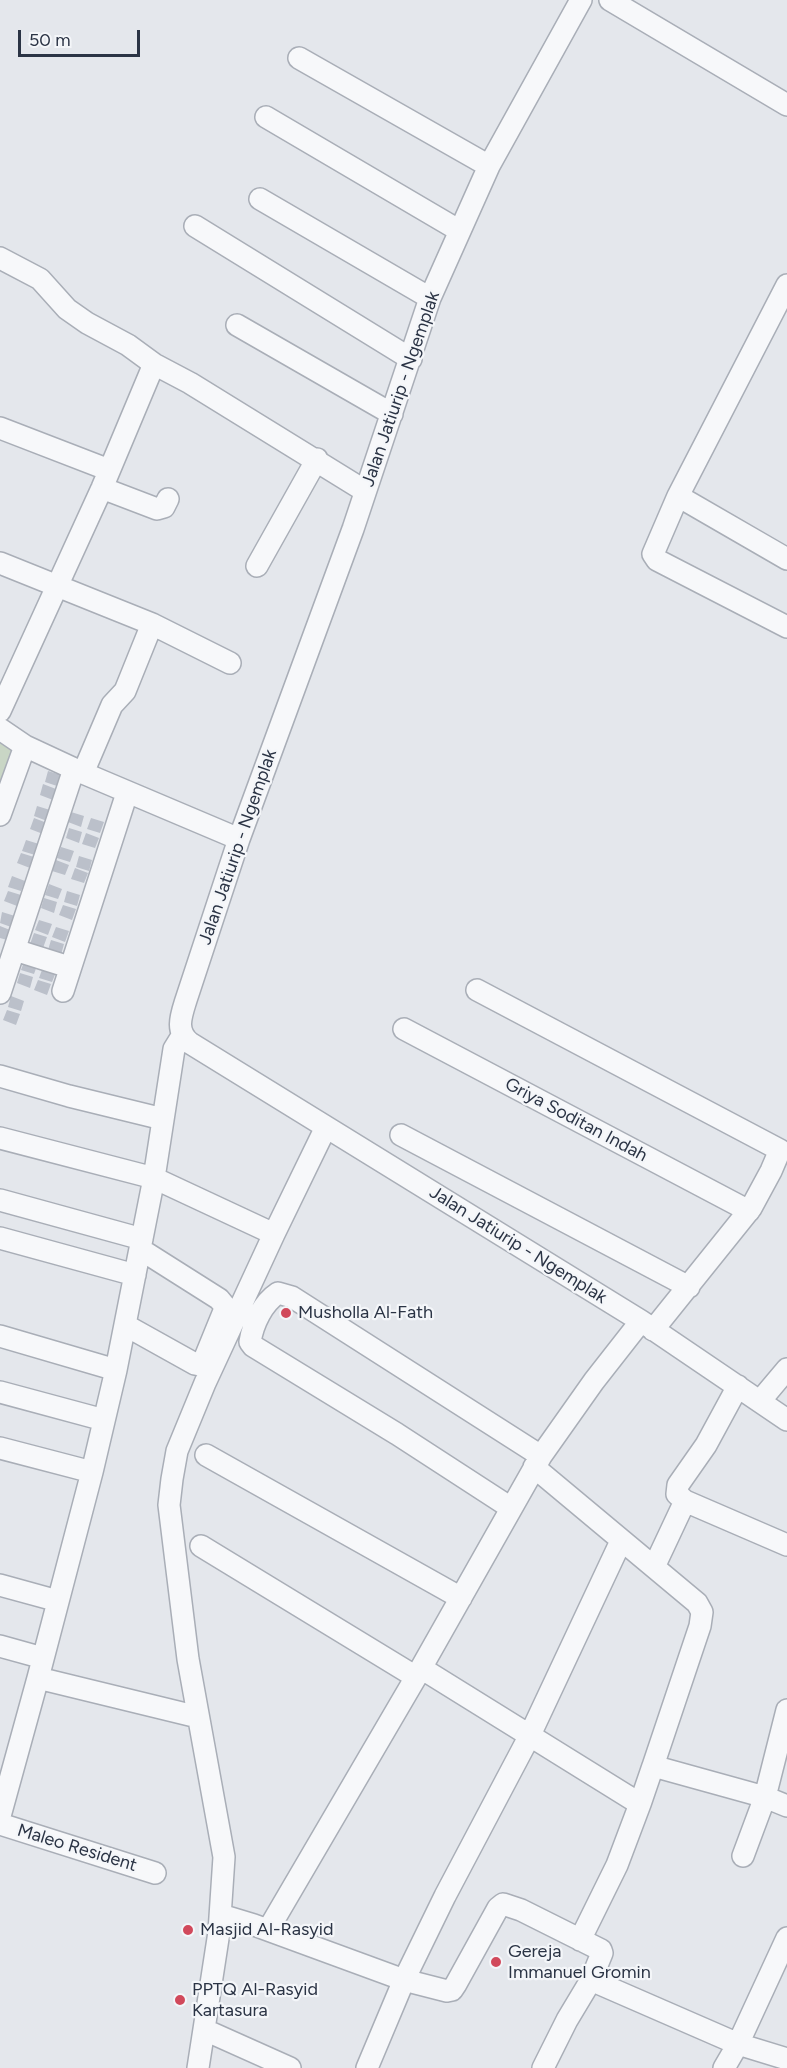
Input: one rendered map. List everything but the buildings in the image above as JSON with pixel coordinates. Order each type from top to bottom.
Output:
[{"type":"street","points":[[610,0],[787,105]]},
{"type":"street","name":"Jalan Jatiurip - Ngemplak","points":[[574,3],[489,166],[430,298],[365,491],[239,839],[180,1019],[182,1036],[204,1052],[647,1325],[787,1420]]},
{"type":"street","points":[[299,58],[489,166]]},
{"type":"street","points":[[266,117],[460,231]]},
{"type":"street","points":[[260,199],[430,298]]},
{"type":"street","points":[[195,226],[411,359]]},
{"type":"street","points":[[0,258],[40,279],[67,309],[87,323],[128,345],[154,364],[317,459],[365,491]]},
{"type":"street","points":[[787,285],[678,496],[653,554],[657,560],[787,627]]},
{"type":"street","points":[[237,325],[392,414]]},
{"type":"street","points":[[0,711],[105,479],[154,364]]},
{"type":"street","points":[[0,428],[105,479],[157,509],[164,507],[168,500]]},
{"type":"street","points":[[257,566],[317,459]]},
{"type":"street","points":[[678,496],[787,559]]},
{"type":"street","points":[[0,563],[152,624],[230,663]]},
{"type":"street","points":[[0,993],[79,771],[112,705],[124,691],[152,624]]},
{"type":"street","points":[[0,729],[25,746],[79,771],[239,839]]},
{"type":"street","points":[[0,815],[25,746]]},
{"type":"street","points":[[63,991],[128,793]]},
{"type":"street","points":[[15,950],[69,967]]},
{"type":"street","points":[[268,1930],[419,1673],[537,1462],[594,1381],[647,1325],[689,1287],[748,1211],[761,1191],[780,1150],[477,990]]},
{"type":"street","name":"Griya Soditan Indah","points":[[404,1029],[748,1211]]},
{"type":"street","points":[[0,1816],[92,1472],[116,1370],[154,1178],[174,1049],[182,1036]]},
{"type":"street","points":[[0,1076],[163,1119]]},
{"type":"street","points":[[198,2068],[211,2033],[227,1917],[224,1857],[188,1659],[169,1505],[172,1479],[177,1451],[205,1383],[274,1234],[336,1133]]},
{"type":"street","points":[[401,1136],[689,1287]]},
{"type":"street","points":[[0,1138],[154,1178],[274,1234]]},
{"type":"street","points":[[0,1200],[141,1244],[223,1303],[224,1311],[200,1365],[125,1325]]},
{"type":"street","points":[[0,1238],[135,1275]]},
{"type":"street","points":[[512,1508],[253,1346],[250,1342],[251,1335],[266,1302],[278,1293],[292,1297],[537,1462],[621,1541],[697,1603],[702,1612],[700,1626],[618,1865],[580,1940]]},
{"type":"street","points":[[0,1336],[116,1370]]},
{"type":"street","points":[[760,1401],[787,1369]]},
{"type":"street","points":[[738,1386],[706,1445],[678,1485],[677,1494],[685,1501],[787,1545]]},
{"type":"street","points":[[0,1392],[104,1420]]},
{"type":"street","points":[[0,1448],[92,1472]]},
{"type":"street","points":[[206,1455],[461,1598]]},
{"type":"street","points":[[654,1567],[685,1501]]},
{"type":"street","points":[[367,2068],[404,1980],[445,1896],[529,1737],[621,1541]]},
{"type":"street","points":[[201,1546],[640,1804]]},
{"type":"street","points":[[0,1586],[58,1602]]},
{"type":"street","points":[[0,1646],[41,1668],[198,1717]]},
{"type":"street","points":[[743,1856],[765,1797],[787,1710]]},
{"type":"street","points":[[653,1766],[765,1797],[787,1806]]},
{"type":"street","name":"Maleo Resident","points":[[0,1824],[155,1873]]},
{"type":"street","points":[[227,1917],[404,1980],[447,1991],[452,1990],[498,1908],[503,1904],[521,1910],[602,1953],[591,1980],[567,2020],[543,2068]]},
{"type":"street","points":[[724,2068],[738,2044],[787,1938]]},
{"type":"street","points":[[591,1980],[738,2044],[787,2059]]},
{"type":"street","points":[[211,2033],[290,2068]]},
{"type":"green space","points":[[0,735],[15,751],[0,790]]},
{"type":"place","name":"Musholla Al-Fath","points":[[286,1313]]},
{"type":"place","name":"Masjid Al-Rasyid","points":[[188,1930]]},
{"type":"place","name":"Gereja Immanuel Gromin","points":[[496,1962]]},
{"type":"place","name":"PPTQ Al-Rasyid Kartasura","points":[[180,2000]]}]
